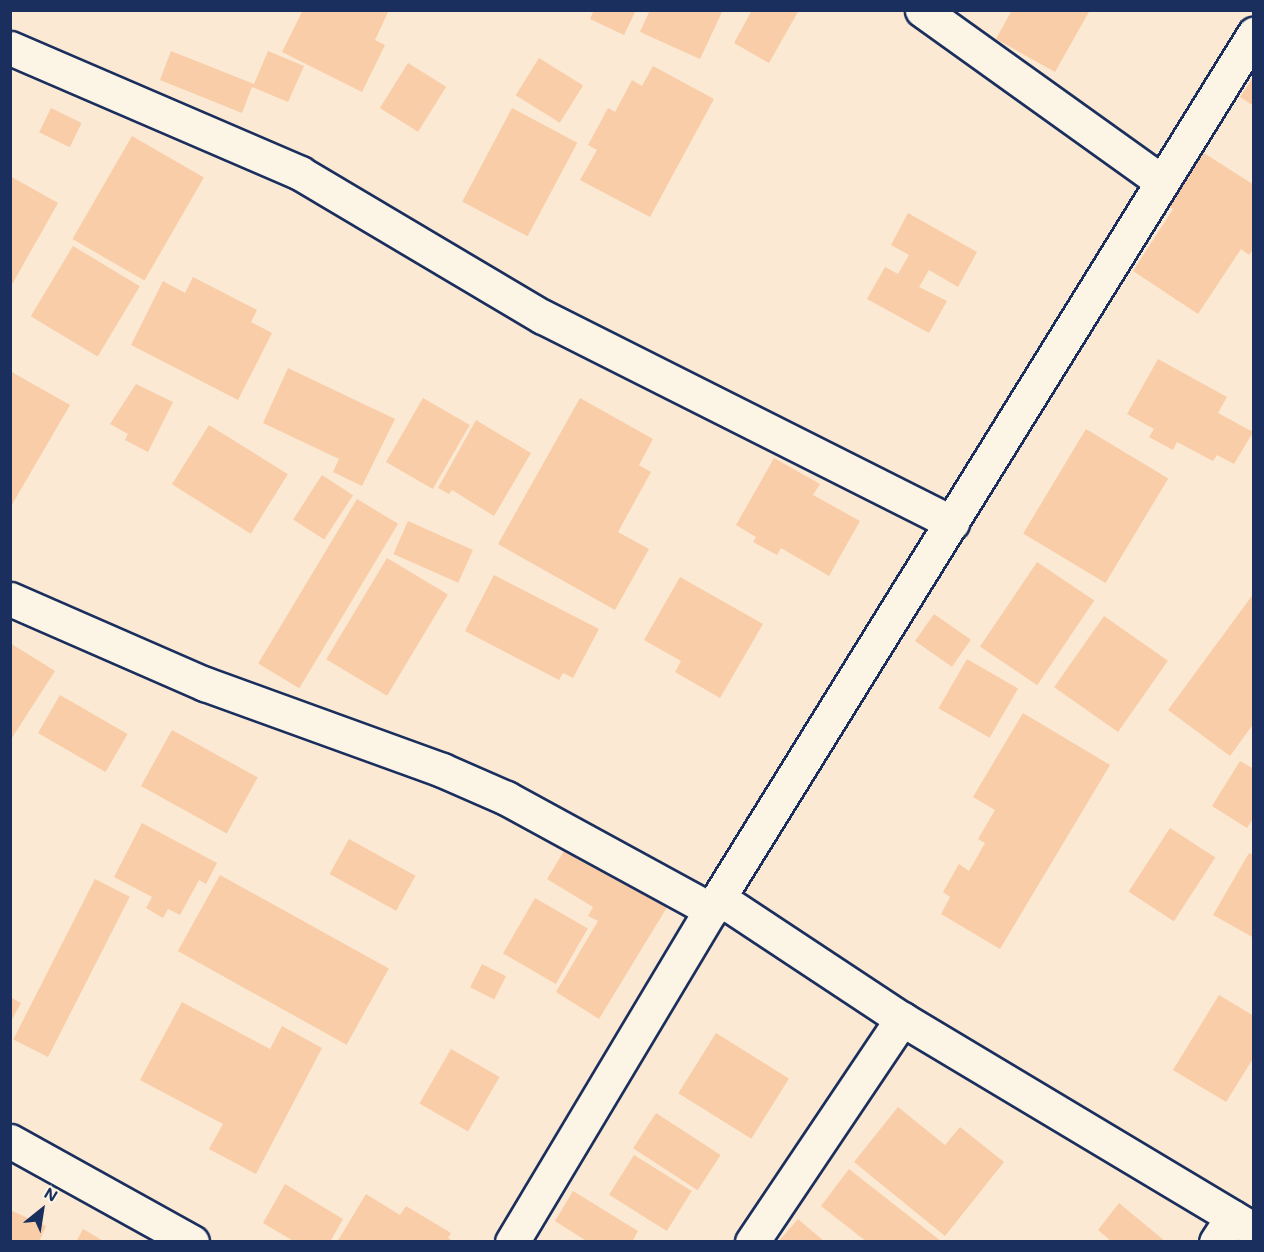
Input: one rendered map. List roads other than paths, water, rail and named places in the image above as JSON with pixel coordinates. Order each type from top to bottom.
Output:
[{"type":"street","points":[[922,10],[1161,181]]},
{"type":"street","points":[[512,1242],[715,904],[1254,34]]},
{"type":"street","points":[[10,48],[300,173],[543,317],[952,523]]},
{"type":"street","points":[[10,599],[205,684],[442,770],[506,798],[715,904],[902,1019],[1234,1230]]},
{"type":"street","points":[[753,1242],[902,1019]]},
{"type":"street","points":[[10,1141],[192,1242]]}]
